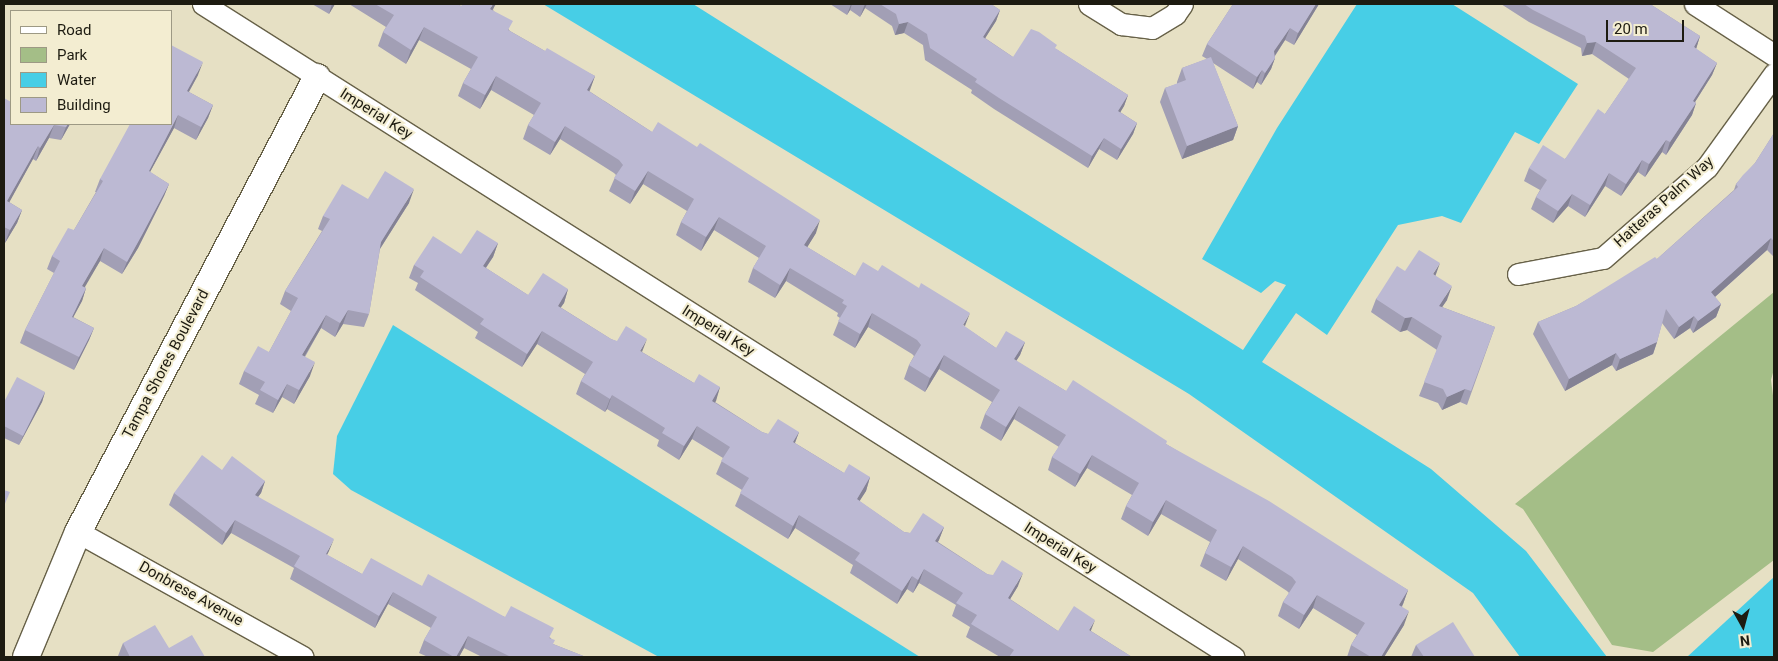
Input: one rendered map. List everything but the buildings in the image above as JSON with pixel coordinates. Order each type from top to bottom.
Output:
[{"type":"street","name":"Imperial Key","points":[[203,4],[1232,657]]},
{"type":"street","points":[[1090,4],[1120,24],[1152,28],[1175,14],[1182,4]]},
{"type":"street","points":[[1696,4],[1774,54]]},
{"type":"street","name":"Hatteras Palm Way","points":[[1518,274],[1603,258],[1707,167],[1774,74]]},
{"type":"street","name":"Tampa Shores Boulevard","points":[[26,657],[78,532],[317,76]]},
{"type":"street","name":"Donbrese Avenue","points":[[78,532],[303,657]]},
{"type":"green space","points":[[1774,292],[1774,369],[1771,380],[1774,403],[1774,560],[1653,652],[1612,645],[1523,509],[1515,504]]},
{"type":"water","points":[[543,4],[693,4],[1243,350],[1286,285],[1275,281],[1261,293],[1202,259],[1277,128],[1357,4],[1452,4],[1578,84],[1539,144],[1515,132],[1461,223],[1442,216],[1398,225],[1327,335],[1296,313],[1262,362],[1431,469],[1526,551],[1607,657],[1520,657],[1473,593],[1189,394]]},
{"type":"water","points":[[393,325],[920,657],[659,657],[351,490],[333,474],[337,436]]},
{"type":"water","points":[[1774,577],[1774,657],[1687,657]]}]
